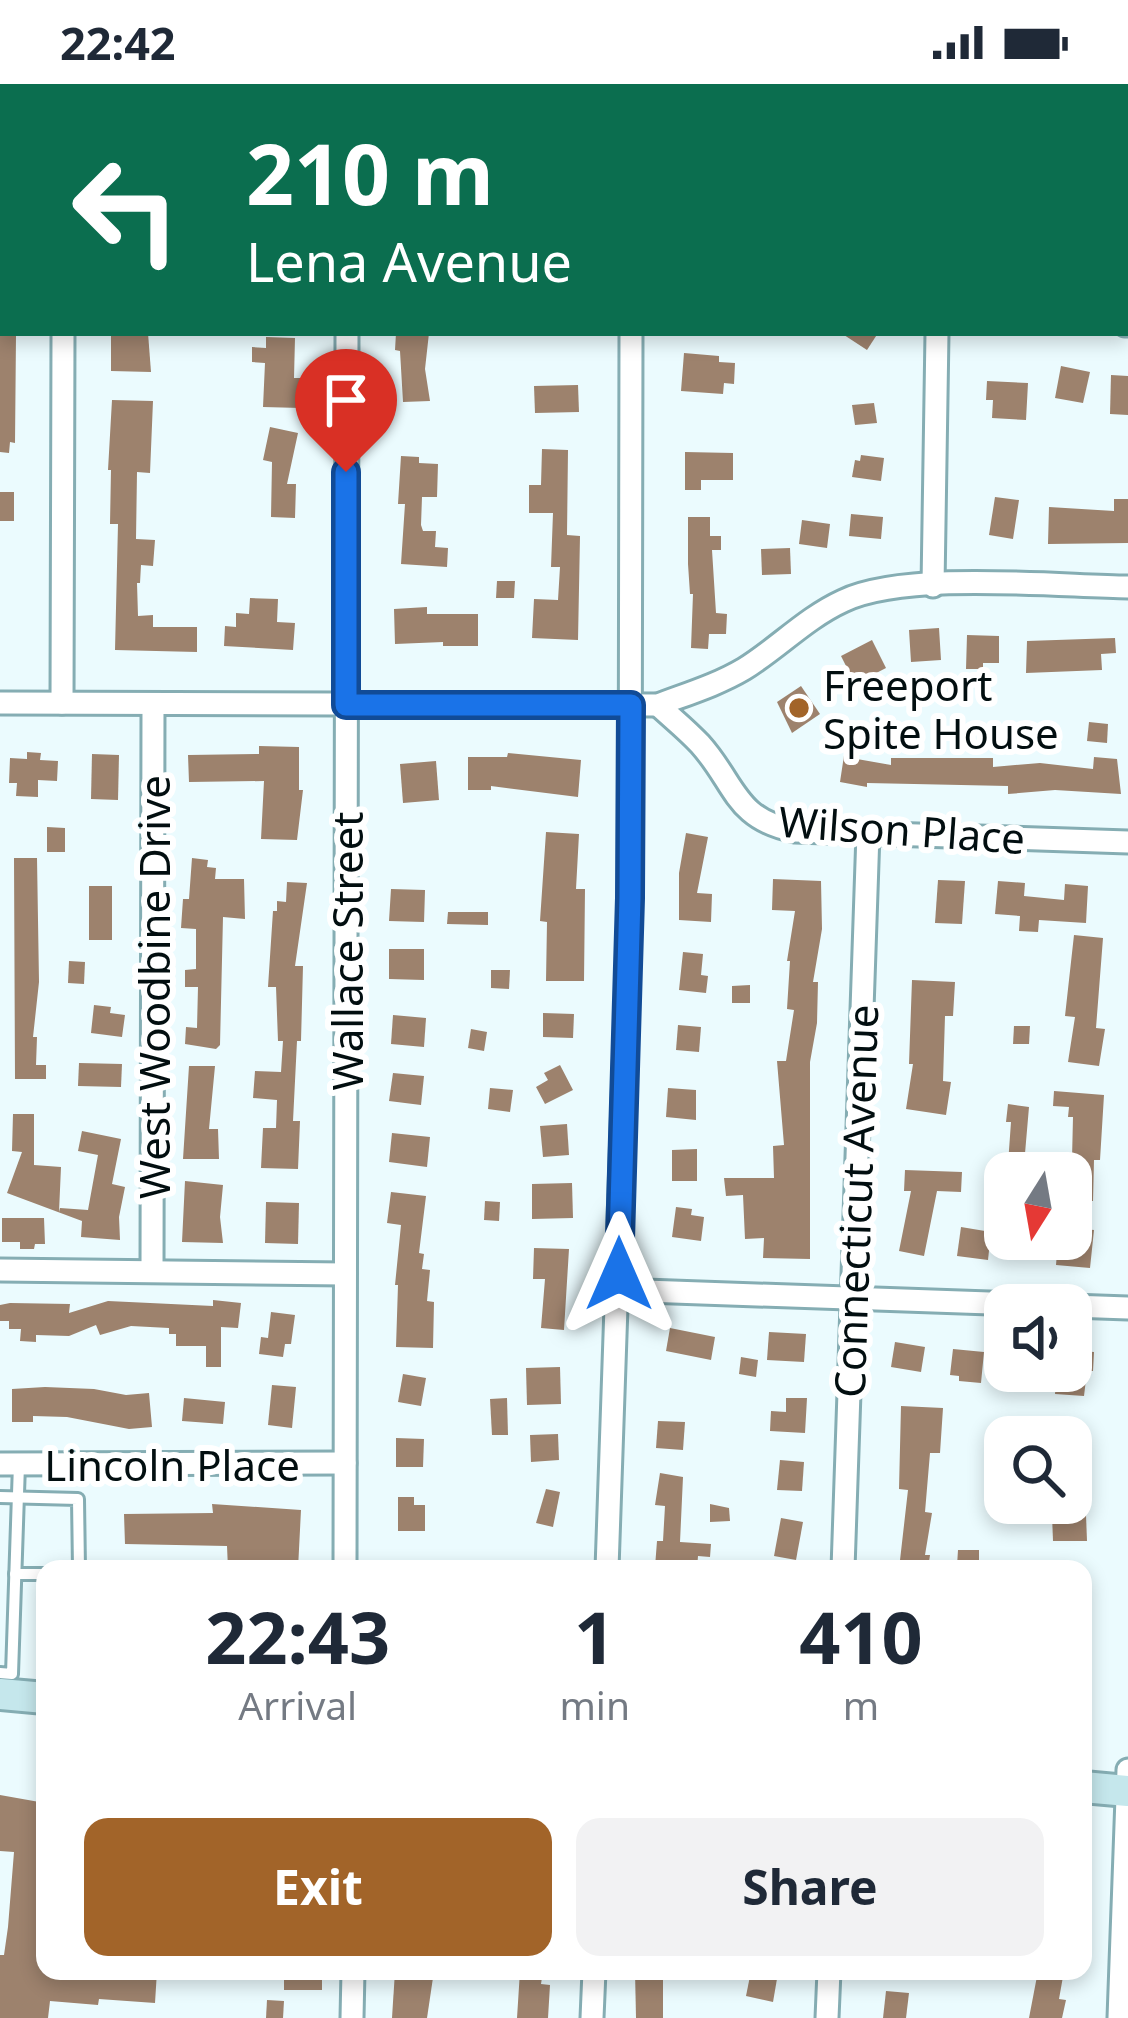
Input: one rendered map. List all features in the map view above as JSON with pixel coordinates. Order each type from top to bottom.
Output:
[{"type":"main road","points":[[0,1694],[36,1697]]},
{"type":"main road","points":[[1092,1788],[1128,1791]]},
{"type":"street","points":[[62,703],[63,336]]},
{"type":"street","name":"Wallace Street","points":[[345,1560],[347,336]]},
{"type":"street","points":[[607,1560],[630,898],[631,336]]},
{"type":"street","points":[[933,586],[937,336]]},
{"type":"street","points":[[0,703],[658,704],[741,670],[803,623],[841,602],[890,586],[1128,587]]},
{"type":"street","name":"West Woodbine Drive","points":[[152,1270],[153,704]]},
{"type":"street","name":"Wilson Place","points":[[658,704],[703,747],[737,802],[760,820],[795,831],[1128,842]]},
{"type":"street","name":"Connecticut Avenue","points":[[842,1560],[868,832]]},
{"type":"street","points":[[0,1270],[345,1274]]},
{"type":"street","points":[[617,1290],[984,1303]]},
{"type":"street","points":[[1092,1307],[1128,1308]]},
{"type":"street","name":"Lincoln Place","points":[[10,1464],[345,1463]]},
{"type":"street","points":[[1119,2018],[1128,1770]]},
{"type":"street","points":[[352,2018],[353,1980]]},
{"type":"street","points":[[592,2018],[594,1980]]},
{"type":"street","points":[[827,2018],[829,1980]]},
{"type":"lane","points":[[0,1673],[12,1674],[18,1496],[10,1464]]},
{"type":"lane","points":[[0,1497],[78,1499],[79,1560]]},
{"type":"lane","points":[[0,1564],[16,1559]]},
{"type":"lane","points":[[15,1574],[36,1574]]},
{"type":"building","points":[[0,336],[16,336],[15,443],[10,442],[9,453],[0,452]]},
{"type":"building","points":[[111,336],[148,336],[151,372],[111,371]]},
{"type":"building","points":[[396,336],[429,336],[425,369],[430,401],[403,402],[400,351],[395,350]]},
{"type":"building","points":[[846,336],[876,336],[867,350]]},
{"type":"building","points":[[266,337],[295,338],[294,378],[302,378],[301,408],[263,407],[265,363],[252,362],[252,347],[266,348]]},
{"type":"building","points":[[684,353],[719,356],[719,362],[735,363],[734,384],[724,383],[723,394],[681,391]]},
{"type":"building","points":[[1061,366],[1090,372],[1083,403],[1055,398]]},
{"type":"building","points":[[1111,375],[1128,376],[1128,415],[1110,414]]},
{"type":"building","points":[[987,381],[1028,383],[1026,420],[992,418]]},
{"type":"building","points":[[578,385],[579,412],[535,413],[534,386]]},
{"type":"building","points":[[112,400],[153,401],[150,473],[137,472],[136,539],[155,540],[153,566],[141,565],[138,616],[153,615],[153,627],[197,627],[197,652],[115,650],[118,524],[110,524],[108,470]]},
{"type":"building","points":[[874,403],[877,423],[855,425],[852,405]]},
{"type":"building","points":[[270,427],[298,433],[287,484],[296,484],[295,518],[271,517],[272,462],[263,460]]},
{"type":"building","points":[[542,449],[568,450],[567,535],[580,536],[578,640],[532,638],[534,599],[558,600],[560,567],[551,567],[553,513],[529,513],[529,485],[541,485]]},
{"type":"building","points":[[685,452],[733,453],[733,480],[701,480],[701,490],[685,490]]},
{"type":"building","points":[[861,455],[884,458],[881,481],[852,477],[855,460],[860,461]]},
{"type":"building","points":[[401,456],[438,464],[437,497],[422,497],[421,525],[423,531],[436,531],[435,547],[448,548],[447,567],[401,564],[405,504],[398,504]]},
{"type":"building","points":[[0,492],[14,492],[14,521],[0,521]]},
{"type":"building","points":[[995,497],[1019,500],[1013,539],[989,535]]},
{"type":"building","points":[[1114,499],[1128,499],[1128,543],[1048,544],[1049,507],[1114,511]]},
{"type":"building","points":[[851,514],[883,517],[881,539],[849,536]]},
{"type":"building","points":[[688,517],[710,517],[710,536],[721,536],[721,550],[712,550],[716,613],[727,614],[726,634],[709,634],[708,649],[691,648]]},
{"type":"building","points":[[802,520],[830,524],[827,548],[799,544]]},
{"type":"building","points":[[790,548],[791,574],[762,575],[761,549]]},
{"type":"building","points":[[497,581],[515,581],[514,598],[496,598]]},
{"type":"building","points":[[250,598],[278,599],[277,622],[295,623],[293,650],[224,646],[225,626],[236,627],[236,613],[249,614]]},
{"type":"building","points":[[427,607],[427,614],[478,614],[478,646],[395,644],[394,609]]},
{"type":"building","points":[[939,628],[941,660],[911,662],[909,630]]},
{"type":"building","points":[[967,635],[999,636],[999,663],[966,669]]},
{"type":"building","points":[[1115,638],[1116,653],[1101,654],[1102,670],[1026,673],[1027,641]]},
{"type":"building","points":[[872,640],[886,668],[855,684],[841,656]]},
{"type":"building","name":"Freeport Spite House","points":[[801,686],[820,714],[792,733],[777,702]]},
{"type":"building","points":[[1089,722],[1108,724],[1107,743],[1087,741]]},
{"type":"building","points":[[259,746],[299,747],[299,790],[303,790],[297,840],[261,839],[264,781],[189,782],[188,755],[259,754]]},
{"type":"building","points":[[845,749],[858,752],[857,759],[891,765],[891,758],[993,758],[993,767],[1040,763],[1093,769],[1094,757],[1117,759],[1121,794],[1055,790],[1008,794],[1008,786],[867,783],[867,787],[840,782]]},
{"type":"building","points":[[27,752],[41,753],[40,760],[58,761],[57,781],[38,780],[38,797],[16,796],[17,783],[9,783],[10,758],[27,759]]},
{"type":"building","points":[[508,753],[581,760],[578,797],[491,786],[491,790],[468,790],[468,757],[507,757]]},
{"type":"building","points":[[92,754],[119,755],[118,800],[91,799]]},
{"type":"building","points":[[436,761],[439,800],[403,803],[400,764]]},
{"type":"building","points":[[47,827],[65,828],[65,852],[47,852]]},
{"type":"building","points":[[546,832],[579,834],[576,889],[585,889],[584,981],[546,981],[547,922],[540,921]]},
{"type":"building","points":[[686,833],[708,837],[697,893],[712,894],[711,922],[679,920],[679,873]]},
{"type":"building","points":[[14,858],[37,858],[39,982],[33,1037],[37,1037],[36,1065],[46,1065],[46,1079],[15,1079]]},
{"type":"building","points":[[192,858],[208,860],[207,867],[216,868],[215,879],[244,879],[245,919],[223,917],[220,1045],[216,1049],[185,1044],[186,1027],[197,1028],[198,987],[185,987],[185,970],[196,969],[196,929],[181,928]]},
{"type":"building","points":[[773,879],[821,881],[822,929],[813,982],[818,982],[817,1023],[810,1062],[810,1259],[763,1258],[764,1238],[745,1239],[743,1195],[726,1196],[724,1178],[774,1178],[773,1146],[784,1145],[777,1061],[786,1061],[794,1010],[787,1009],[787,961],[795,911],[772,910]]},
{"type":"building","points":[[938,880],[965,881],[962,924],[935,923]]},
{"type":"building","points":[[998,881],[1025,883],[1024,896],[1064,900],[1065,884],[1088,886],[1086,923],[1039,920],[1038,932],[1019,931],[1020,916],[995,914]]},
{"type":"building","points":[[287,882],[307,883],[295,966],[303,966],[293,1121],[300,1121],[298,1169],[261,1168],[263,1128],[276,1128],[277,1100],[253,1098],[255,1071],[281,1072],[283,1041],[278,1041],[276,987],[268,987],[273,911],[277,911],[277,901],[286,902]]},
{"type":"building","points":[[89,886],[112,886],[112,940],[89,940]]},
{"type":"building","points":[[391,889],[425,890],[424,922],[389,921]]},
{"type":"building","points":[[448,912],[488,912],[488,925],[447,924]]},
{"type":"building","points":[[1074,935],[1103,938],[1096,1028],[1105,1029],[1099,1066],[1068,1062],[1075,1017],[1065,1016]]},
{"type":"building","points":[[389,949],[424,949],[424,980],[389,979]]},
{"type":"building","points":[[683,952],[703,954],[701,975],[708,976],[706,993],[679,990]]},
{"type":"building","points":[[69,961],[85,962],[84,984],[68,983]]},
{"type":"building","points":[[491,970],[510,970],[509,989],[491,988]]},
{"type":"building","points":[[912,980],[955,982],[953,1016],[945,1016],[943,1081],[951,1082],[946,1115],[906,1109],[913,1064],[909,1064]]},
{"type":"building","points":[[750,985],[750,1003],[732,1003],[732,986]]},
{"type":"building","points":[[94,1005],[125,1015],[122,1037],[91,1033]]},
{"type":"building","points":[[543,1013],[574,1014],[573,1038],[543,1037]]},
{"type":"building","points":[[393,1015],[426,1018],[424,1047],[391,1044]]},
{"type":"building","points":[[678,1025],[701,1027],[699,1052],[676,1050]]},
{"type":"building","points":[[1014,1026],[1030,1026],[1029,1044],[1013,1044]]},
{"type":"building","points":[[471,1029],[487,1032],[484,1051],[468,1048]]},
{"type":"building","points":[[79,1063],[122,1064],[121,1087],[78,1086]]},
{"type":"building","points":[[560,1065],[573,1090],[545,1104],[536,1087],[548,1080],[544,1073]]},
{"type":"building","points":[[189,1066],[215,1066],[209,1129],[218,1129],[219,1159],[183,1159]]},
{"type":"building","points":[[393,1073],[424,1076],[421,1105],[389,1101]]},
{"type":"building","points":[[490,1088],[513,1090],[510,1112],[488,1109]]},
{"type":"building","points":[[668,1088],[696,1090],[696,1120],[666,1117]]},
{"type":"building","points":[[1054,1091],[1104,1095],[1093,1201],[1092,1152],[1072,1152],[1069,1107],[1053,1106]]},
{"type":"building","points":[[1008,1104],[1029,1107],[1025,1152],[1009,1152],[1011,1122],[1006,1122]]},
{"type":"building","points":[[13,1114],[34,1114],[34,1165],[61,1167],[59,1212],[60,1208],[88,1210],[98,1155],[78,1151],[82,1131],[121,1139],[112,1184],[125,1187],[120,1240],[81,1237],[82,1221],[7,1193],[22,1152],[12,1151]]},
{"type":"building","points":[[567,1124],[569,1155],[543,1157],[540,1126]]},
{"type":"building","points":[[392,1133],[430,1137],[427,1167],[389,1162]]},
{"type":"building","points":[[697,1149],[697,1181],[672,1181],[672,1150]]},
{"type":"building","points":[[905,1170],[962,1172],[961,1192],[937,1191],[924,1256],[899,1251],[911,1191],[904,1191]]},
{"type":"building","points":[[185,1181],[223,1185],[223,1243],[182,1242]]},
{"type":"building","points":[[572,1183],[573,1218],[532,1219],[532,1184]]},
{"type":"building","points":[[391,1192],[426,1196],[419,1253],[424,1254],[422,1269],[430,1270],[427,1301],[434,1302],[433,1348],[396,1347],[401,1225],[387,1223]]},
{"type":"building","points":[[485,1201],[500,1202],[499,1221],[484,1220]]},
{"type":"building","points":[[266,1202],[299,1203],[298,1244],[265,1243]]},
{"type":"building","points":[[676,1207],[704,1217],[701,1241],[672,1237]]},
{"type":"building","points":[[2,1218],[44,1218],[45,1244],[20,1249],[20,1242],[2,1242]]},
{"type":"building","points":[[961,1227],[984,1231],[984,1259],[957,1256]]},
{"type":"building","points":[[534,1248],[569,1249],[564,1330],[541,1328],[545,1279],[533,1279]]},
{"type":"building","points":[[1056,1260],[1091,1260],[1090,1268],[1056,1265]]},
{"type":"building","points":[[213,1300],[241,1303],[238,1328],[221,1327],[221,1367],[206,1367],[206,1346],[176,1346],[176,1334],[169,1334],[169,1328],[131,1326],[100,1335],[96,1325],[69,1336],[36,1335],[36,1342],[20,1341],[21,1329],[9,1329],[9,1321],[0,1321],[0,1305],[10,1303],[70,1304],[69,1313],[108,1301],[213,1306]]},
{"type":"building","points":[[271,1312],[295,1315],[291,1344],[285,1344],[283,1357],[259,1354],[261,1337],[268,1338]]},
{"type":"building","points":[[670,1328],[715,1337],[711,1360],[666,1351]]},
{"type":"building","points":[[769,1332],[806,1334],[804,1362],[767,1360]]},
{"type":"building","points":[[895,1342],[925,1347],[921,1372],[891,1367]]},
{"type":"building","points":[[953,1349],[984,1352],[981,1383],[950,1375]]},
{"type":"building","points":[[741,1357],[758,1360],[756,1377],[739,1374]]},
{"type":"building","points":[[560,1367],[561,1404],[527,1405],[526,1368]]},
{"type":"building","points":[[403,1374],[426,1378],[421,1406],[398,1402]]},
{"type":"building","points":[[272,1385],[296,1387],[292,1428],[268,1425]]},
{"type":"building","points":[[12,1389],[149,1393],[152,1427],[129,1429],[67,1417],[33,1416],[33,1422],[12,1422]]},
{"type":"building","points":[[184,1398],[225,1402],[223,1424],[182,1421]]},
{"type":"building","points":[[507,1398],[508,1435],[492,1435],[490,1399]]},
{"type":"building","points":[[786,1398],[807,1398],[805,1433],[770,1431],[771,1411],[786,1412]]},
{"type":"building","points":[[901,1406],[943,1408],[940,1453],[930,1453],[925,1512],[932,1513],[925,1555],[930,1555],[929,1560],[900,1560],[908,1490],[899,1489]]},
{"type":"building","points":[[658,1421],[685,1422],[683,1450],[656,1448]]},
{"type":"building","points":[[558,1434],[559,1460],[531,1462],[530,1435]]},
{"type":"building","points":[[396,1438],[424,1439],[423,1467],[396,1467]]},
{"type":"building","points":[[780,1460],[804,1462],[802,1491],[777,1490]]},
{"type":"building","points":[[660,1473],[683,1477],[680,1542],[711,1544],[710,1557],[656,1560],[657,1541],[663,1541],[665,1506],[655,1505]]},
{"type":"building","points":[[546,1489],[560,1492],[553,1527],[536,1523]]},
{"type":"building","points":[[398,1497],[414,1497],[414,1505],[425,1505],[425,1531],[398,1531]]},
{"type":"building","points":[[212,1504],[301,1510],[298,1560],[228,1560],[227,1546],[125,1544],[124,1514],[213,1513]]},
{"type":"building","points":[[710,1504],[729,1508],[730,1521],[710,1522]]},
{"type":"building","points":[[781,1518],[803,1522],[796,1560],[774,1556]]},
{"type":"building","points":[[1052,1524],[1086,1524],[1087,1541],[1053,1541]]},
{"type":"building","points":[[958,1550],[979,1550],[979,1560],[957,1560]]},
{"type":"building","points":[[0,1795],[36,1801],[36,1980],[156,1980],[155,2003],[50,2001],[48,2018],[0,2018],[0,1955],[4,1955],[8,1927],[14,1852],[0,1851]]},
{"type":"building","points":[[284,1980],[322,1980],[322,1990],[284,1990]]},
{"type":"building","points":[[394,1980],[433,1980],[427,2018],[392,2018]]},
{"type":"building","points":[[519,1980],[550,1985],[548,2018],[517,2018]]},
{"type":"building","points":[[635,1980],[663,1980],[663,2018],[636,2018]]},
{"type":"building","points":[[749,1980],[777,1980],[773,2002],[746,1996]]},
{"type":"building","points":[[1036,1980],[1062,1980],[1059,1999],[1066,2000],[1062,2018],[1029,2018]]},
{"type":"building","points":[[886,1991],[909,1993],[906,2018],[883,2018]]},
{"type":"building","points":[[267,2000],[284,2001],[283,2018],[266,2018]]},
{"type":"place","name":"Freeport Spite House","points":[[799,708]]},
{"type":"route","points":[[346,472],[346,705],[631,705],[619,1274]]}]
